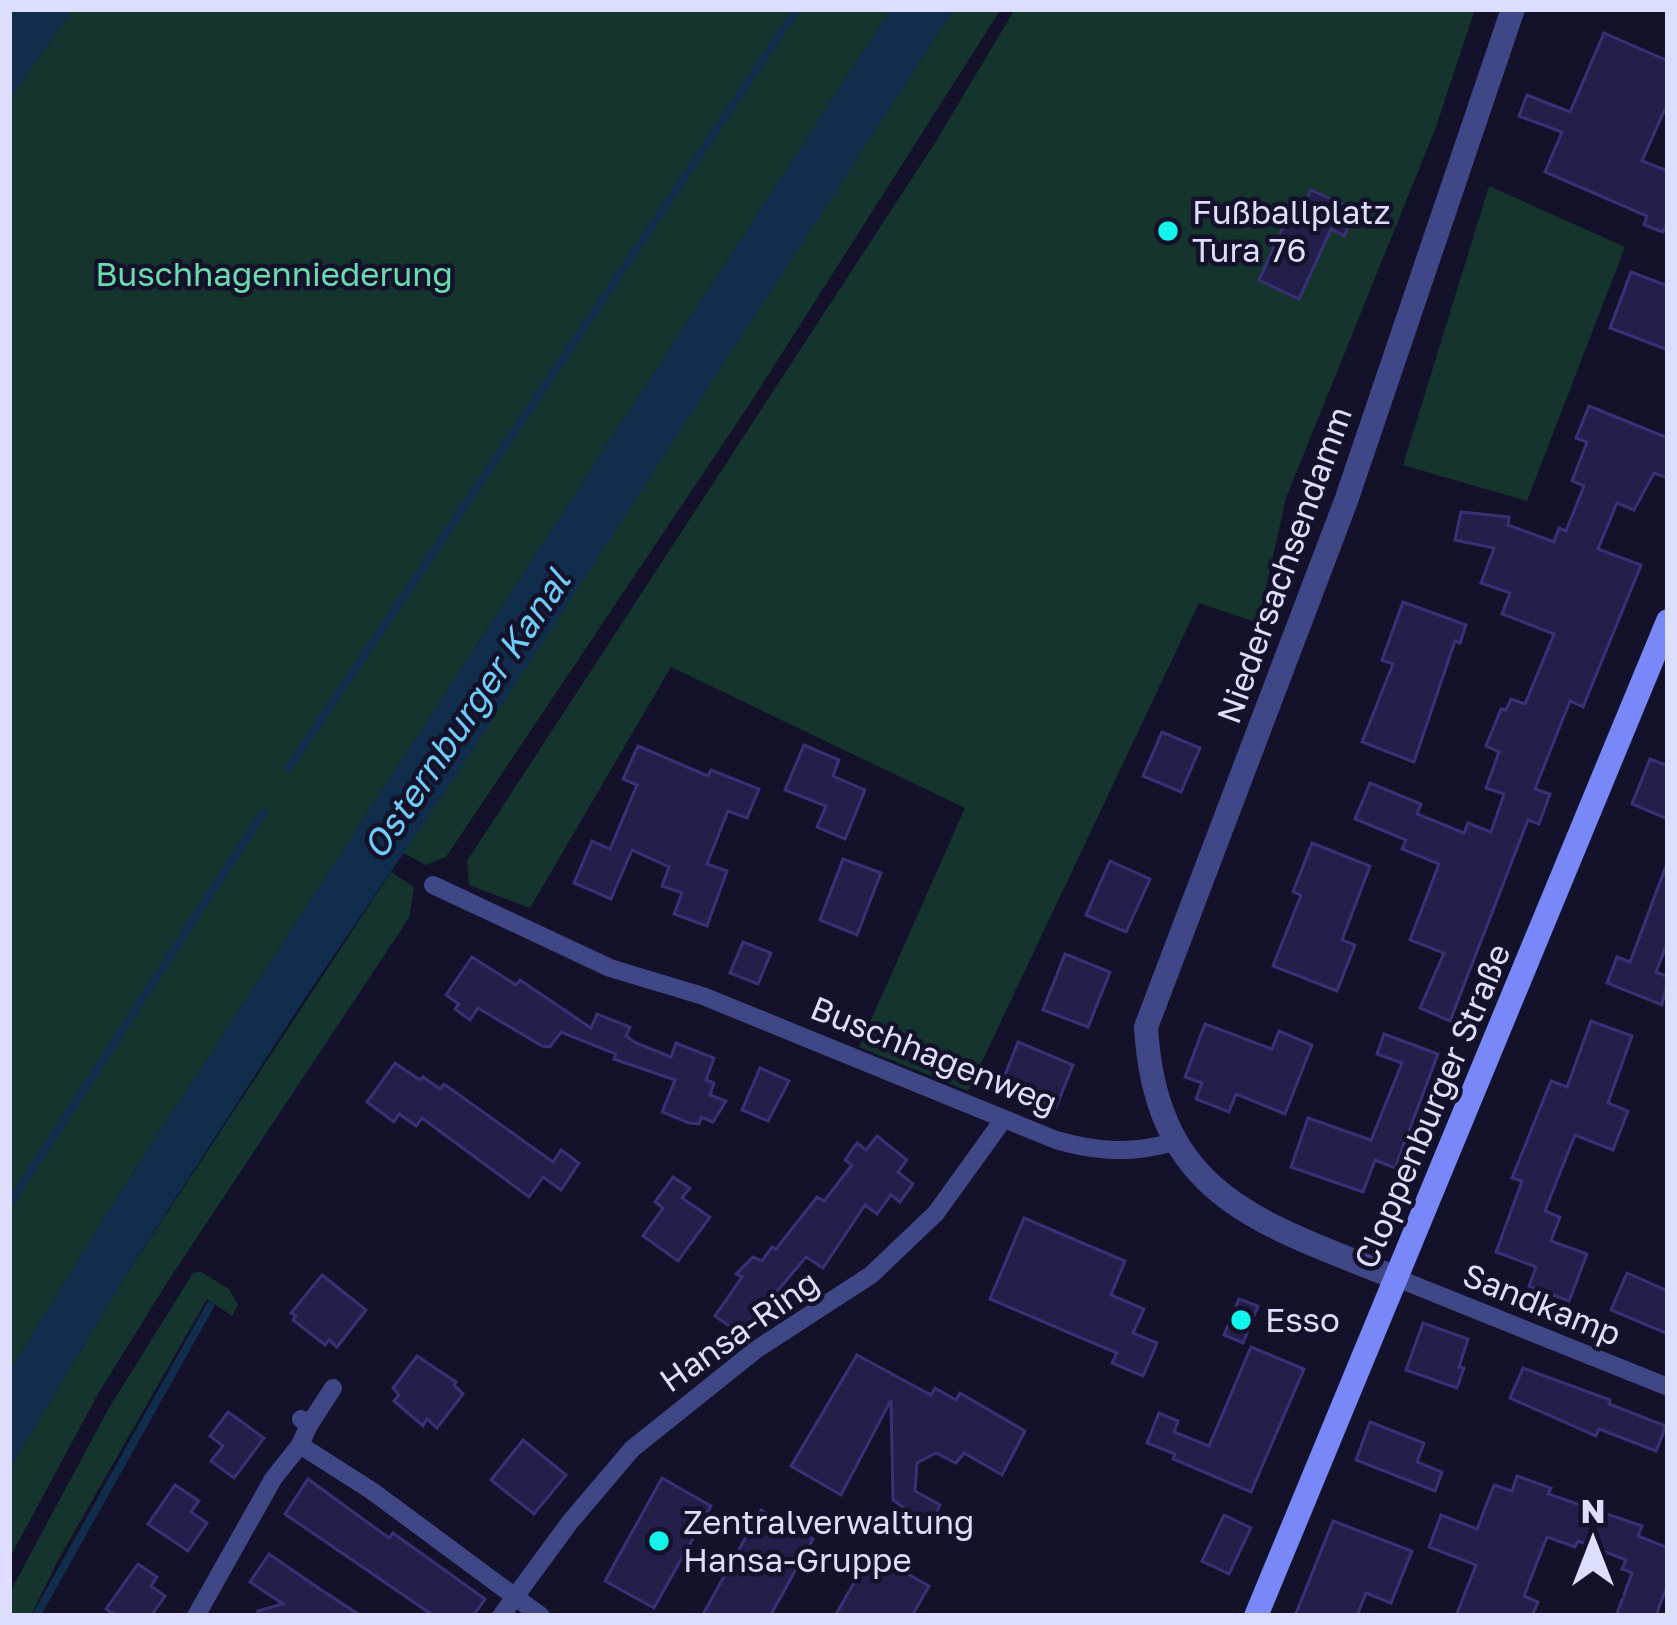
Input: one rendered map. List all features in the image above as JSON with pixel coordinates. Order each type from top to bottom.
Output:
[{"type":"main road","name":"Cloppenburger Straße","points":[[1256,1616],[1668,621]]},
{"type":"street","name":"Niedersachsendamm","points":[[1174,1142],[1157,1105],[1149,1064],[1146,1028],[1151,1005],[1346,501],[1513,9]]},
{"type":"street","name":"Buschhagenweg","points":[[433,885],[610,968],[703,996],[1003,1120],[1092,1150],[1151,1149],[1174,1142]]},
{"type":"street","name":"Hansa-Ring","points":[[501,1616],[632,1449],[757,1349],[871,1275],[936,1213],[1003,1120]]},
{"type":"street","points":[[1174,1142],[1192,1167],[1245,1213],[1394,1277]]},
{"type":"street","name":"Sandkamp","points":[[1394,1277],[1668,1387]]},
{"type":"street","points":[[196,1616],[273,1479],[300,1445],[305,1423],[333,1388]]},
{"type":"street","points":[[300,1445],[372,1491],[541,1616]]},
{"type":"green space","name":"Buschhagenniederung","points":[[72,9],[891,9],[116,1199],[9,1372],[9,101]]},
{"type":"green space","points":[[954,9],[1001,9],[753,399],[446,857],[426,865],[403,853]]},
{"type":"green space","points":[[1015,9],[1475,9],[1436,127],[1286,498],[1258,623],[1199,603],[968,1091],[859,1047],[965,808],[671,667],[530,908],[469,885],[467,861],[933,146]]},
{"type":"green space","points":[[1489,186],[1625,247],[1527,501],[1403,465]]},
{"type":"green space","points":[[391,872],[414,887],[409,918],[168,1281],[98,1394],[9,1559],[9,1470],[128,1272]]},
{"type":"green space","points":[[201,1272],[229,1289],[238,1305],[232,1316],[207,1299],[31,1616],[9,1616],[9,1594],[109,1408],[193,1273]]},
{"type":"water","points":[[9,9],[72,9],[9,101]]},
{"type":"water","name":"Osternburger Kanal","points":[[891,9],[954,9],[452,782],[309,992],[128,1272],[9,1470],[9,1372],[116,1199]]},
{"type":"building","points":[[1604,33],[1668,61],[1668,102],[1642,161],[1668,171],[1668,220],[1663,232],[1644,225],[1647,216],[1545,172],[1562,132],[1519,116],[1527,95],[1570,112]]},
{"type":"building","points":[[1311,190],[1356,210],[1344,236],[1331,229],[1299,299],[1259,280],[1291,210],[1300,214]]},
{"type":"building","points":[[1631,272],[1668,286],[1668,350],[1610,328]]},
{"type":"building","points":[[1589,406],[1668,438],[1668,478],[1654,473],[1634,510],[1617,503],[1598,549],[1641,565],[1583,707],[1570,701],[1535,789],[1550,794],[1539,824],[1528,820],[1450,1021],[1420,1008],[1444,953],[1410,940],[1439,864],[1402,849],[1406,840],[1355,819],[1370,783],[1421,804],[1417,814],[1464,833],[1468,823],[1491,832],[1504,794],[1486,788],[1499,752],[1486,746],[1501,709],[1506,710],[1511,699],[1525,704],[1554,634],[1502,614],[1510,593],[1481,583],[1494,548],[1455,540],[1461,512],[1509,517],[1508,525],[1554,542],[1559,528],[1566,531],[1584,486],[1572,481],[1587,442],[1576,438]]},
{"type":"building","points":[[1403,602],[1466,625],[1460,643],[1455,641],[1414,762],[1362,742],[1393,664],[1382,660]]},
{"type":"building","points":[[1162,732],[1200,748],[1181,792],[1143,776]]},
{"type":"building","points":[[804,745],[839,760],[833,776],[865,790],[845,839],[817,827],[826,806],[785,790]]},
{"type":"building","points":[[638,746],[708,776],[711,770],[759,789],[747,818],[728,811],[707,864],[727,871],[707,926],[674,914],[682,893],[662,886],[669,867],[632,850],[611,899],[574,883],[592,841],[610,849],[637,785],[623,779]]},
{"type":"building","points":[[1650,759],[1668,766],[1668,819],[1632,804]]},
{"type":"building","points":[[1312,843],[1370,866],[1342,940],[1355,945],[1337,991],[1273,966],[1301,895],[1293,892]]},
{"type":"building","points":[[843,859],[881,873],[857,935],[820,920]]},
{"type":"building","points":[[1110,861],[1150,879],[1126,932],[1086,915]]},
{"type":"building","points":[[1666,866],[1668,941],[1656,972],[1668,977],[1662,1005],[1607,983],[1617,957],[1630,962]]},
{"type":"building","points":[[743,942],[771,953],[758,984],[730,973]]},
{"type":"building","points":[[1065,954],[1110,972],[1088,1027],[1043,1010]]},
{"type":"building","points":[[472,957],[516,985],[520,980],[591,1028],[597,1014],[630,1027],[626,1036],[636,1043],[671,1057],[676,1043],[714,1058],[706,1080],[714,1083],[710,1095],[726,1101],[713,1122],[701,1117],[699,1124],[689,1123],[662,1112],[675,1080],[614,1059],[616,1054],[561,1032],[550,1047],[542,1046],[478,1008],[470,1020],[446,995]]},
{"type":"building","points":[[1591,1021],[1632,1036],[1608,1103],[1628,1111],[1613,1150],[1575,1135],[1545,1211],[1560,1217],[1551,1241],[1587,1254],[1569,1301],[1529,1286],[1536,1267],[1496,1252],[1522,1181],[1512,1178],[1551,1081],[1567,1087]]},
{"type":"building","points":[[1205,1024],[1272,1049],[1279,1031],[1312,1045],[1285,1114],[1236,1094],[1229,1112],[1196,1099],[1202,1083],[1185,1077]]},
{"type":"building","points":[[1384,1034],[1438,1054],[1395,1168],[1375,1160],[1363,1192],[1291,1167],[1308,1118],[1371,1140],[1402,1063],[1377,1054]]},
{"type":"building","points":[[1018,1042],[1073,1065],[1056,1107],[1001,1085]]},
{"type":"building","points":[[395,1063],[440,1089],[444,1084],[553,1162],[561,1150],[579,1163],[561,1190],[543,1177],[529,1197],[422,1118],[416,1126],[399,1114],[394,1122],[367,1102]]},
{"type":"building","points":[[760,1068],[789,1081],[768,1121],[742,1110]]},
{"type":"building","points":[[877,1136],[907,1160],[898,1172],[913,1184],[900,1202],[891,1195],[877,1214],[865,1205],[823,1268],[806,1257],[774,1295],[778,1298],[762,1320],[742,1335],[715,1316],[742,1277],[736,1274],[753,1257],[762,1261],[772,1247],[776,1249],[817,1197],[824,1201],[852,1165],[845,1160],[857,1143],[866,1150]]},
{"type":"building","points":[[673,1177],[690,1188],[682,1198],[710,1217],[678,1261],[643,1236],[663,1208],[655,1202]]},
{"type":"building","points":[[1024,1218],[1125,1261],[1111,1295],[1144,1309],[1133,1333],[1157,1343],[1143,1376],[1112,1363],[1117,1353],[990,1299]]},
{"type":"building","points":[[1627,1273],[1668,1291],[1668,1334],[1611,1310]]},
{"type":"building","points":[[322,1275],[366,1310],[337,1347],[329,1340],[325,1345],[293,1320],[296,1316],[291,1313]]},
{"type":"building","name":"Esso","points":[[1239,1299],[1258,1306],[1243,1343],[1224,1335]]},
{"type":"building","points":[[1423,1323],[1468,1339],[1457,1388],[1406,1370]]},
{"type":"building","points":[[1251,1347],[1304,1369],[1251,1492],[1147,1443],[1159,1413],[1178,1421],[1174,1432],[1209,1446]]},
{"type":"building","points":[[857,1355],[931,1395],[935,1388],[956,1400],[960,1393],[1025,1431],[1002,1475],[964,1453],[956,1463],[936,1453],[917,1463],[915,1491],[940,1505],[930,1527],[893,1500],[891,1400],[841,1495],[791,1466]]},
{"type":"building","points":[[417,1356],[456,1382],[463,1394],[437,1428],[427,1419],[423,1426],[394,1401],[399,1395],[393,1388]]},
{"type":"building","points":[[1523,1368],[1666,1426],[1656,1451],[1599,1429],[1596,1436],[1510,1398]]},
{"type":"building","points":[[228,1412],[264,1438],[234,1478],[211,1461],[223,1446],[210,1436]]},
{"type":"building","points":[[1370,1422],[1424,1443],[1417,1462],[1442,1472],[1435,1491],[1356,1460]]},
{"type":"building","points":[[523,1440],[566,1475],[534,1514],[491,1480]]},
{"type":"building","points":[[1517,1476],[1551,1488],[1548,1494],[1642,1526],[1638,1536],[1668,1548],[1668,1583],[1656,1616],[1616,1616],[1632,1573],[1622,1569],[1626,1560],[1578,1541],[1575,1547],[1547,1537],[1524,1596],[1538,1602],[1532,1616],[1456,1616],[1476,1565],[1429,1547],[1441,1515],[1477,1529],[1494,1485],[1512,1491]]},
{"type":"building","name":"Zentralverwaltung Hansa-Gruppe","points":[[662,1478],[711,1506],[654,1608],[605,1581]]},
{"type":"building","points":[[308,1479],[485,1599],[473,1616],[434,1616],[285,1514]]},
{"type":"building","points":[[175,1485],[199,1501],[191,1512],[207,1523],[188,1551],[148,1524]]},
{"type":"building","points":[[761,1510],[813,1539],[770,1616],[702,1616]]},
{"type":"building","points":[[1224,1515],[1251,1528],[1229,1574],[1202,1561]]},
{"type":"building","points":[[1333,1521],[1412,1551],[1391,1603],[1366,1593],[1357,1616],[1295,1616]]},
{"type":"building","points":[[871,1553],[929,1586],[912,1616],[835,1616]]},
{"type":"building","points":[[269,1554],[361,1616],[258,1616],[258,1611],[283,1604],[250,1582]]},
{"type":"building","points":[[138,1564],[157,1577],[151,1586],[165,1596],[151,1616],[116,1616],[106,1609]]},
{"type":"waterway","points":[[289,768],[797,9]]},
{"type":"waterway","points":[[9,1205],[264,811]]},
{"type":"waterway","points":[[36,1616],[210,1306]]},
{"type":"place","name":"Fußballplatz Tura 76","points":[[1168,231]]},
{"type":"place","name":"Esso","points":[[1241,1320]]},
{"type":"place","name":"Zentralverwaltung Hansa-Gruppe","points":[[659,1541]]}]
